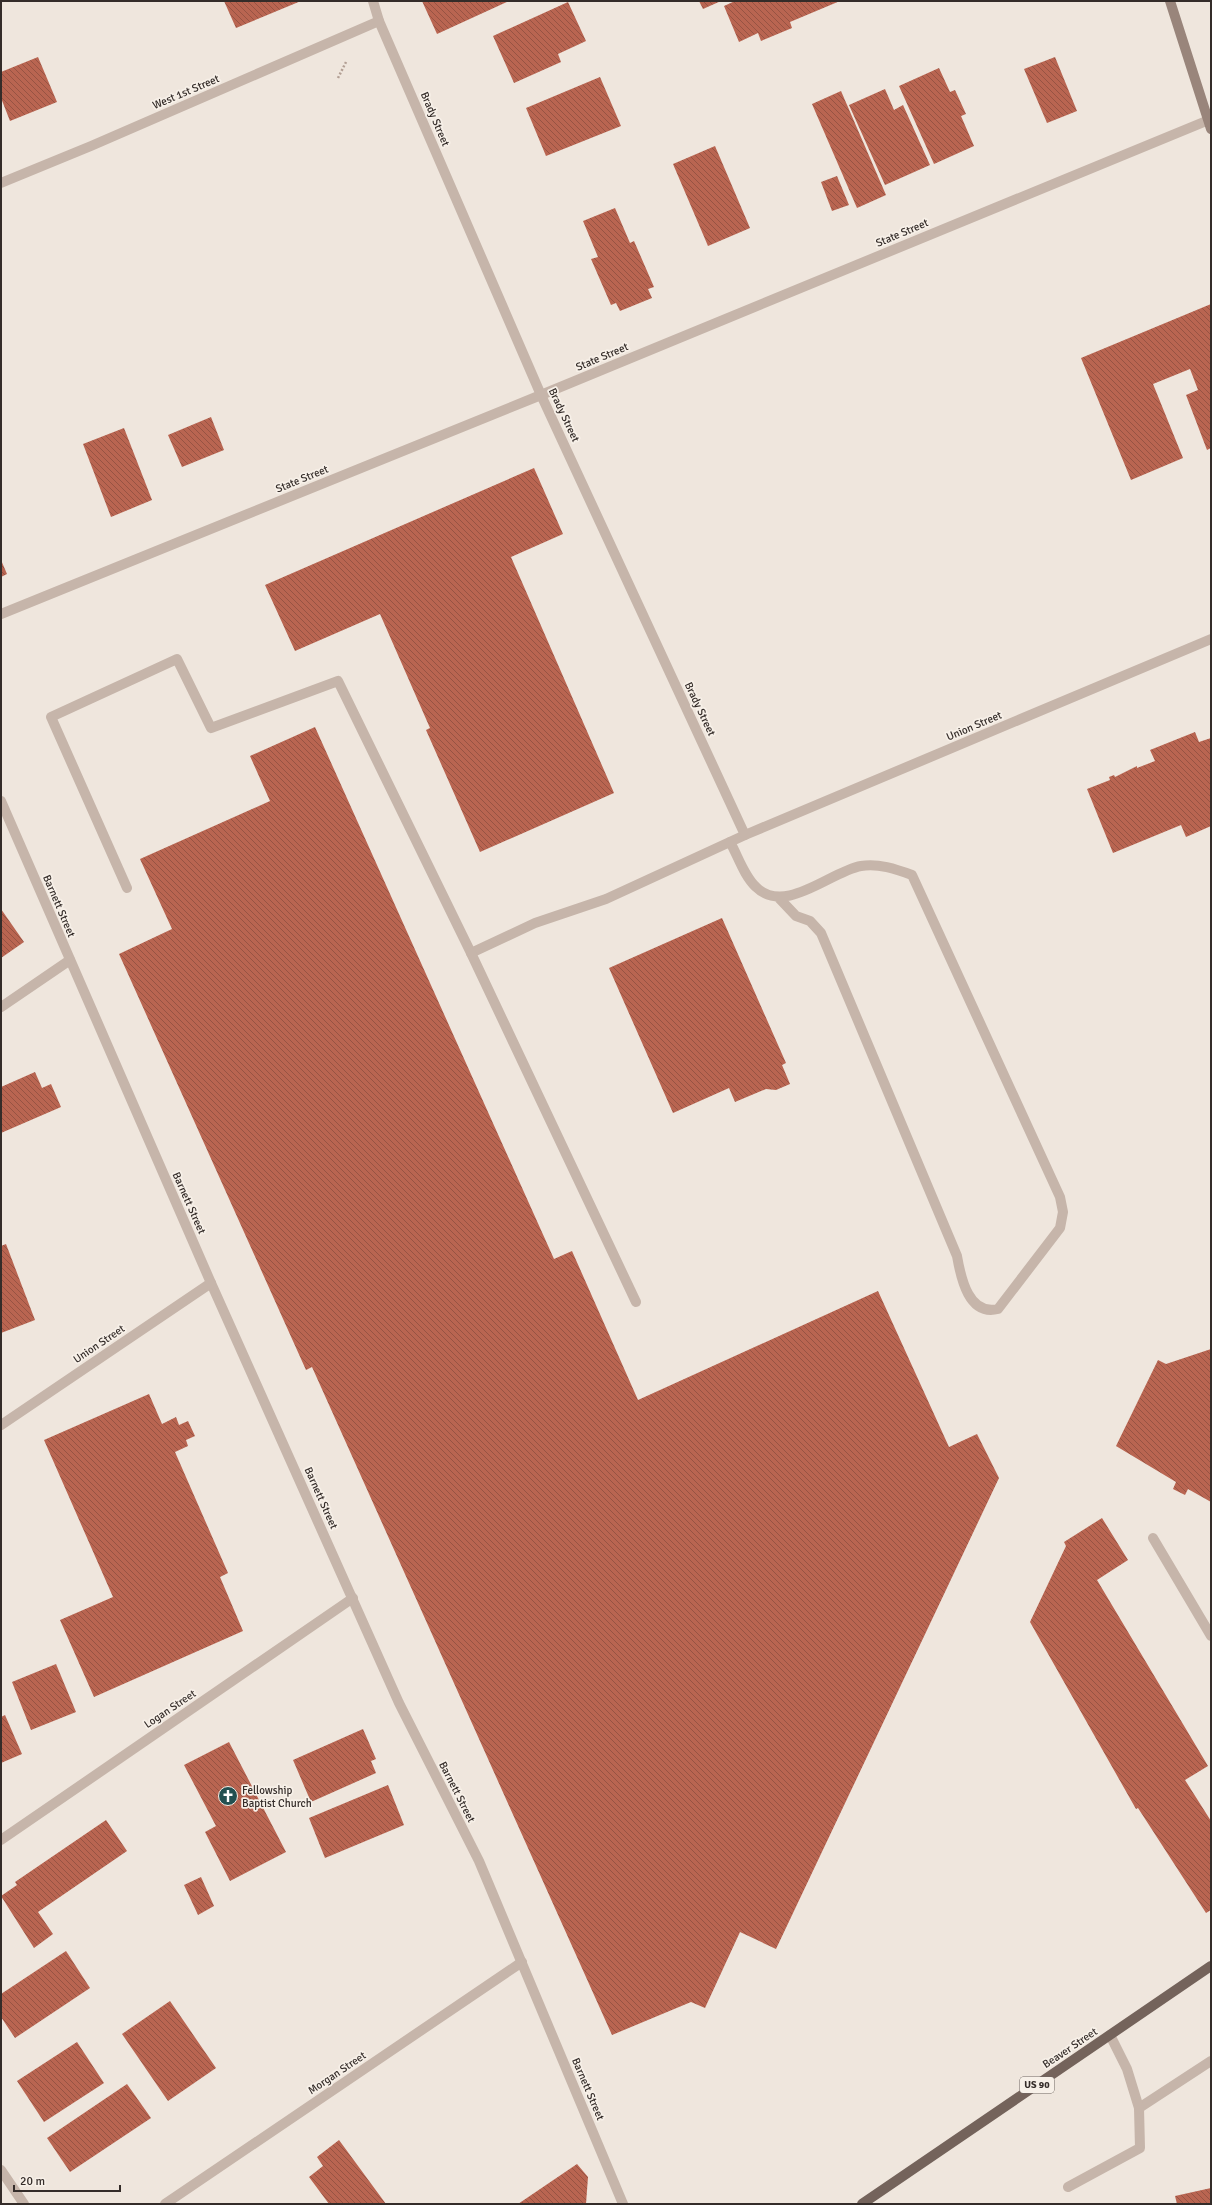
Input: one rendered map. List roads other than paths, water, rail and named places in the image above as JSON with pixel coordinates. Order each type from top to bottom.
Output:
[{"type":"main road","points":[[1170,1],[1211,129]]},
{"type":"main road","name":"Beaver Street","points":[[862,2204],[1211,1966]]},
{"type":"street","name":"Brady Street","points":[[373,1],[541,395],[746,834]]},
{"type":"street","name":"West 1st Street","points":[[1,183],[91,146],[380,20]]},
{"type":"street","name":"State Street","points":[[1,614],[541,395],[1209,119]]},
{"type":"street","name":"Union Street","points":[[471,953],[535,923],[602,901],[746,834],[1211,640]]},
{"type":"street","points":[[127,888],[51,717],[177,659],[212,728],[338,681],[471,953],[636,1302]]},
{"type":"street","name":"Barnett Street","points":[[1,801],[211,1283],[399,1703],[479,1861],[623,2204]]},
{"type":"street","points":[[730,842],[748,876],[756,887],[765,894],[778,897],[791,895],[859,866],[884,866],[912,875],[1052,1178],[1063,1212],[1060,1228],[998,1309],[989,1311],[982,1308],[967,1292],[957,1256],[821,933],[810,921],[796,916],[778,897]]},
{"type":"street","points":[[1,1007],[70,960]]},
{"type":"street","name":"Union Street","points":[[1,1424],[211,1283]]},
{"type":"street","points":[[1153,1538],[1211,1636]]},
{"type":"street","name":"Logan Street","points":[[1,1840],[353,1598]]},
{"type":"street","name":"Morgan Street","points":[[165,2204],[522,1962]]},
{"type":"street","points":[[1068,2188],[1140,2148],[1139,2108],[1127,2069],[1110,2035]]},
{"type":"street","points":[[1139,2108],[1211,2061]]},
{"type":"street","points":[[1,2170],[24,2204]]},
{"type":"place","name":"Fellowship Baptist Church","points":[[228,1796]]}]
